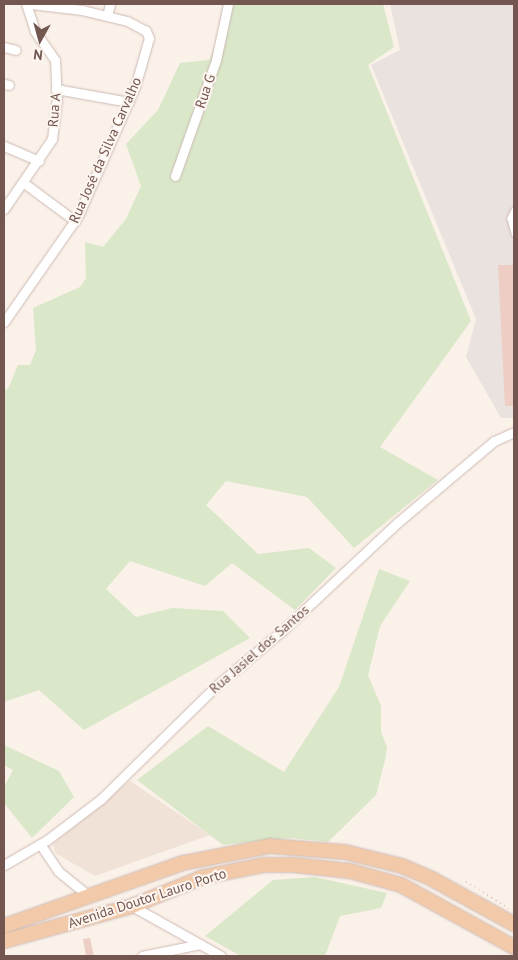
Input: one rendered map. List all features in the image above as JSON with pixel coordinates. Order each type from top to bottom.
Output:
[{"type":"main road","name":"Avenida Doutor Lauro Porto","points":[[4,926],[88,894],[211,855],[270,846],[312,847],[402,866],[514,919]]},
{"type":"main road","name":"Avenida Doutor Lauro Porto","points":[[4,941],[132,906],[204,877],[263,865],[320,867],[401,885],[514,947]]},
{"type":"main road","points":[[501,939],[508,935],[514,919]]},
{"type":"street","name":"Rua A","points":[[4,209],[39,161],[52,139],[56,60],[35,31],[26,4]]},
{"type":"street","points":[[31,4],[108,16],[110,4]]},
{"type":"street","name":"Rua G","points":[[175,176],[216,60],[228,4]]},
{"type":"street","name":"Rua José da Silva Carvalho","points":[[4,322],[75,221],[128,102],[149,36],[127,21],[108,16]]},
{"type":"street","points":[[4,47],[16,50]]},
{"type":"street","points":[[56,89],[128,102]]},
{"type":"street","points":[[4,146],[39,161]]},
{"type":"street","points":[[24,182],[75,221]]},
{"type":"street","name":"Rua Jasiel dos Santos","points":[[4,865],[40,844],[101,799],[216,686],[283,630],[398,524],[494,441],[514,432]]},
{"type":"street","points":[[40,844],[58,871],[88,894]]},
{"type":"street","points":[[132,906],[221,956]]},
{"type":"street","points":[[142,956],[200,944]]},
{"type":"lane","points":[[514,210],[510,218],[514,233]]},
{"type":"path","points":[[466,881],[514,919]]},
{"type":"shaded area","points":[[390,4],[514,4],[514,418],[501,418],[466,357],[476,319],[371,65],[400,50]]},
{"type":"shaded area","points":[[130,781],[210,835],[95,876],[55,853],[53,844]]},
{"type":"green space","points":[[234,4],[383,4],[394,47],[368,65],[471,321],[380,447],[438,480],[354,548],[307,497],[226,481],[206,505],[258,554],[309,548],[336,568],[295,610],[232,563],[205,586],[130,561],[106,589],[136,617],[172,608],[223,611],[250,638],[84,730],[39,690],[4,702],[4,390],[8,389],[18,365],[30,365],[36,350],[33,308],[80,287],[86,278],[85,242],[103,247],[126,219],[141,186],[126,144],[158,110],[180,63],[209,60]]},
{"type":"green space","points":[[379,569],[410,581],[380,626],[368,675],[381,706],[381,732],[387,747],[385,760],[376,795],[328,842],[291,838],[223,845],[137,780],[208,726],[284,772],[339,687]]},
{"type":"green space","points":[[4,745],[59,771],[74,797],[32,838],[4,803],[4,787],[13,770],[4,765]]},
{"type":"green space","points":[[315,877],[387,893],[381,908],[340,916],[325,956],[241,956],[205,936],[273,880]]},
{"type":"building","points":[[498,265],[514,265],[514,406],[505,406]]},
{"type":"building","points":[[90,938],[94,956],[86,956],[83,939]]}]
